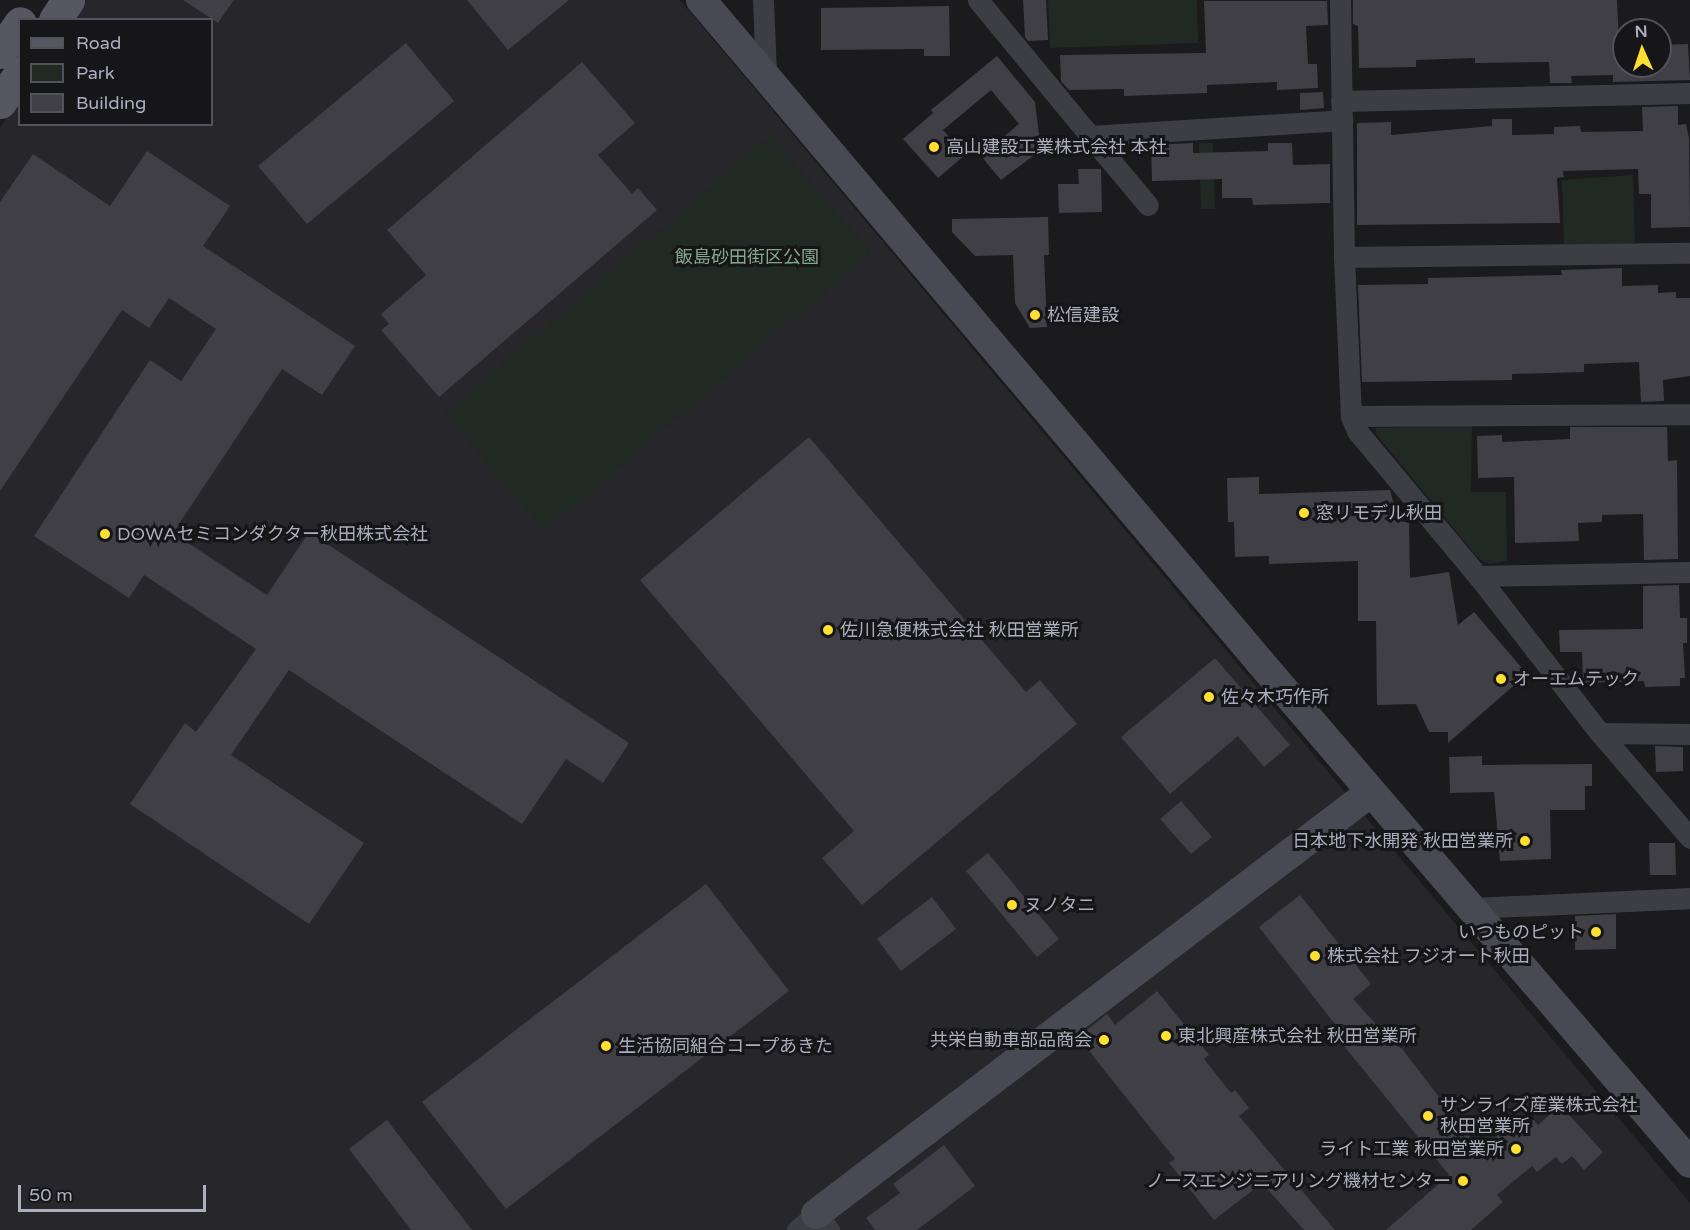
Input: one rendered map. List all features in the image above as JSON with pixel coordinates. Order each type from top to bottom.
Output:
[{"type":"main road","points":[[23,18],[35,0]]},
{"type":"main road","points":[[56,18],[68,0]]},
{"type":"main road","points":[[0,52],[18,26]]},
{"type":"main road","points":[[0,102],[18,76]]},
{"type":"street","points":[[701,0],[1371,792],[1690,1163]]},
{"type":"street","points":[[763,0],[766,76]]},
{"type":"street","points":[[978,0],[1148,206]]},
{"type":"street","points":[[1340,0],[1344,257],[1351,416],[1357,431],[1478,576],[1600,733],[1690,838]]},
{"type":"street","points":[[1090,136],[1341,110],[1690,93]]},
{"type":"street","points":[[1344,257],[1690,252]]},
{"type":"street","points":[[1351,416],[1690,414]]},
{"type":"street","points":[[1478,576],[1690,572]]},
{"type":"street","points":[[1600,733],[1690,734]]},
{"type":"street","points":[[814,1225],[1371,792]]},
{"type":"street","points":[[1472,908],[1690,898]]},
{"type":"shaded area","points":[[87,0],[680,0],[1690,1203],[1690,1230],[0,1230],[0,128],[18,101],[18,126],[213,126],[213,18],[75,18]]},
{"type":"green space","points":[[1048,0],[1197,0],[1198,43],[1050,48]]},
{"type":"green space","name":"飯島砂田街区公園","points":[[771,135],[871,253],[545,531],[444,414]]},
{"type":"green space","points":[[1199,143],[1213,143],[1215,209],[1201,209]]},
{"type":"green space","points":[[1633,175],[1635,243],[1564,245],[1562,180]]},
{"type":"green space","points":[[1472,426],[1471,492],[1506,492],[1507,561],[1488,564],[1477,557],[1376,434],[1376,428]]},
{"type":"building","points":[[183,0],[234,0],[218,23]]},
{"type":"building","points":[[467,0],[569,0],[508,50]]},
{"type":"building","points":[[1023,0],[1046,0],[1048,40],[1028,41],[1025,37]]},
{"type":"building","points":[[1353,0],[1617,0],[1618,18],[1612,18],[1612,75],[1571,76],[1572,83],[1550,83],[1549,62],[1475,63],[1475,58],[1416,60],[1416,67],[1359,68],[1358,26],[1353,24]]},
{"type":"building","points":[[1204,1],[1327,1],[1328,25],[1306,26],[1308,64],[1317,64],[1318,88],[1277,90],[1277,82],[1207,85],[1207,93],[1124,96],[1124,89],[1069,90],[1061,81],[1060,55],[1206,53]]},
{"type":"building","points":[[949,6],[950,56],[924,56],[924,49],[821,50],[821,8]]},
{"type":"building","points":[[406,43],[454,101],[307,224],[258,166]]},
{"type":"building","points":[[1688,44],[1690,80],[1613,82],[1613,78],[1672,78],[1672,45]]},
{"type":"building","points":[[997,56],[1035,102],[1041,150],[1001,180],[981,156],[1019,124],[991,90],[943,130],[965,155],[938,178],[903,139],[933,113],[931,110]]},
{"type":"building","points":[[582,62],[635,123],[598,155],[632,194],[638,188],[657,210],[439,397],[381,330],[389,324],[381,314],[426,275],[387,230]]},
{"type":"building","points":[[1323,92],[1324,108],[1300,110],[1300,93]]},
{"type":"building","points":[[1678,106],[1678,125],[1686,124],[1689,138],[1690,227],[1651,228],[1651,194],[1639,194],[1638,169],[1563,171],[1564,177],[1557,178],[1560,223],[1357,225],[1357,123],[1391,122],[1391,135],[1492,126],[1492,119],[1512,119],[1512,135],[1554,134],[1554,127],[1580,126],[1581,132],[1643,131],[1642,107]]},
{"type":"building","points":[[1193,143],[1193,153],[1268,151],[1268,143],[1292,143],[1293,165],[1330,164],[1330,203],[1253,205],[1252,198],[1222,198],[1222,179],[1152,181],[1151,145]]},
{"type":"building","points":[[147,151],[230,206],[203,246],[355,346],[322,395],[282,369],[173,533],[267,595],[309,532],[629,743],[603,783],[566,759],[522,824],[289,670],[231,755],[364,843],[309,924],[130,804],[185,723],[196,732],[256,649],[144,575],[129,598],[34,536],[150,360],[181,381],[216,329],[169,298],[149,328],[122,310],[0,491],[0,202],[33,154],[110,206]]},
{"type":"building","points":[[1078,169],[1101,169],[1102,212],[1059,213],[1058,184],[1079,184]]},
{"type":"building","points":[[1048,217],[1049,255],[1044,255],[1047,327],[1030,328],[1015,303],[1013,255],[975,256],[952,232],[952,219]]},
{"type":"building","points":[[1622,268],[1622,286],[1658,285],[1658,293],[1676,292],[1676,298],[1690,298],[1690,376],[1663,380],[1664,401],[1641,402],[1639,362],[1584,364],[1584,372],[1512,374],[1512,380],[1362,382],[1358,285],[1428,284],[1428,278],[1562,275],[1561,270]]},
{"type":"building","points":[[1570,427],[1667,427],[1668,461],[1677,460],[1678,559],[1644,560],[1643,514],[1602,515],[1602,522],[1578,523],[1579,541],[1515,543],[1514,477],[1478,478],[1477,436],[1502,435],[1502,442],[1570,439]]},
{"type":"building","name":"佐川急便株式会社 秋田営業所","points":[[809,437],[1026,692],[1040,680],[1077,724],[862,905],[822,858],[854,831],[640,580]]},
{"type":"building","points":[[1259,477],[1259,494],[1390,490],[1394,505],[1402,505],[1402,522],[1409,522],[1410,578],[1449,572],[1458,625],[1474,612],[1527,674],[1448,743],[1448,732],[1429,732],[1416,704],[1377,705],[1376,621],[1358,621],[1358,561],[1269,564],[1269,556],[1235,557],[1234,522],[1228,522],[1227,478]]},
{"type":"building","points":[[1679,585],[1680,618],[1687,618],[1687,643],[1683,643],[1685,678],[1680,678],[1680,686],[1645,687],[1644,681],[1583,683],[1582,652],[1560,652],[1559,630],[1643,629],[1643,586]]},
{"type":"building","name":"佐々木巧作所","points":[[1215,658],[1290,745],[1264,767],[1238,736],[1170,794],[1121,737]]},
{"type":"building","points":[[1655,746],[1683,747],[1683,771],[1656,772]]},
{"type":"building","points":[[1482,756],[1482,765],[1592,764],[1592,786],[1585,786],[1585,810],[1550,810],[1551,859],[1500,861],[1494,792],[1450,793],[1449,757]]},
{"type":"building","points":[[1181,801],[1212,837],[1191,854],[1160,819]]},
{"type":"building","points":[[1649,843],[1675,843],[1676,875],[1650,875]]},
{"type":"building","name":"ヌノタニ","points":[[988,853],[1059,939],[1037,957],[966,871]]},
{"type":"building","name":"生活協同組合コープあきた","points":[[706,884],[789,991],[506,1209],[422,1102]]},
{"type":"building","points":[[1300,895],[1371,984],[1353,999],[1393,1043],[1396,1041],[1480,1150],[1527,1112],[1538,1125],[1560,1105],[1603,1152],[1584,1170],[1572,1156],[1562,1164],[1556,1157],[1537,1172],[1532,1166],[1497,1195],[1503,1202],[1471,1230],[1386,1230],[1449,1175],[1340,1041],[1345,1037],[1259,927]]},
{"type":"building","points":[[932,897],[956,929],[901,971],[877,939]]},
{"type":"building","name":"いつものピット","points":[[1616,914],[1616,949],[1575,950],[1575,916]]},
{"type":"building","points":[[1157,991],[1209,1055],[1204,1059],[1231,1093],[1235,1090],[1249,1108],[1239,1116],[1335,1230],[1304,1230],[1262,1183],[1214,1220],[1169,1163],[1175,1159],[1078,1037],[1107,1014],[1115,1025]]},
{"type":"building","points":[[387,1120],[472,1230],[411,1230],[349,1149]]},
{"type":"building","points":[[944,1145],[975,1186],[917,1230],[875,1230],[866,1218],[900,1193],[893,1184]]},
{"type":"place","name":"高山建設工業株式会社 本社","points":[[934,147]]},
{"type":"place","name":"松信建設","points":[[1035,315]]},
{"type":"place","name":"窓リモデル秋田","points":[[1304,513]]},
{"type":"place","name":"DOWAセミコンダクター秋田株式会社","points":[[105,534]]},
{"type":"place","name":"佐川急便株式会社 秋田営業所","points":[[828,630]]},
{"type":"place","name":"オーエムテック","points":[[1501,679]]},
{"type":"place","name":"佐々木巧作所","points":[[1209,697]]},
{"type":"place","name":"日本地下水開発 秋田営業所","points":[[1525,841]]},
{"type":"place","name":"ヌノタニ","points":[[1012,905]]},
{"type":"place","name":"いつものピット","points":[[1596,932]]},
{"type":"place","name":"株式会社 フジオート秋田","points":[[1315,956]]},
{"type":"place","name":"東北興産株式会社 秋田営業所","points":[[1166,1036]]},
{"type":"place","name":"共栄自動車部品商会","points":[[1104,1040]]},
{"type":"place","name":"生活協同組合コープあきた","points":[[606,1046]]},
{"type":"place","name":"サンライズ産業株式会社 秋田営業所","points":[[1428,1116]]},
{"type":"place","name":"ライト工業 秋田営業所","points":[[1516,1149]]},
{"type":"place","name":"ノースエンジニアリング機材センター","points":[[1463,1181]]}]
